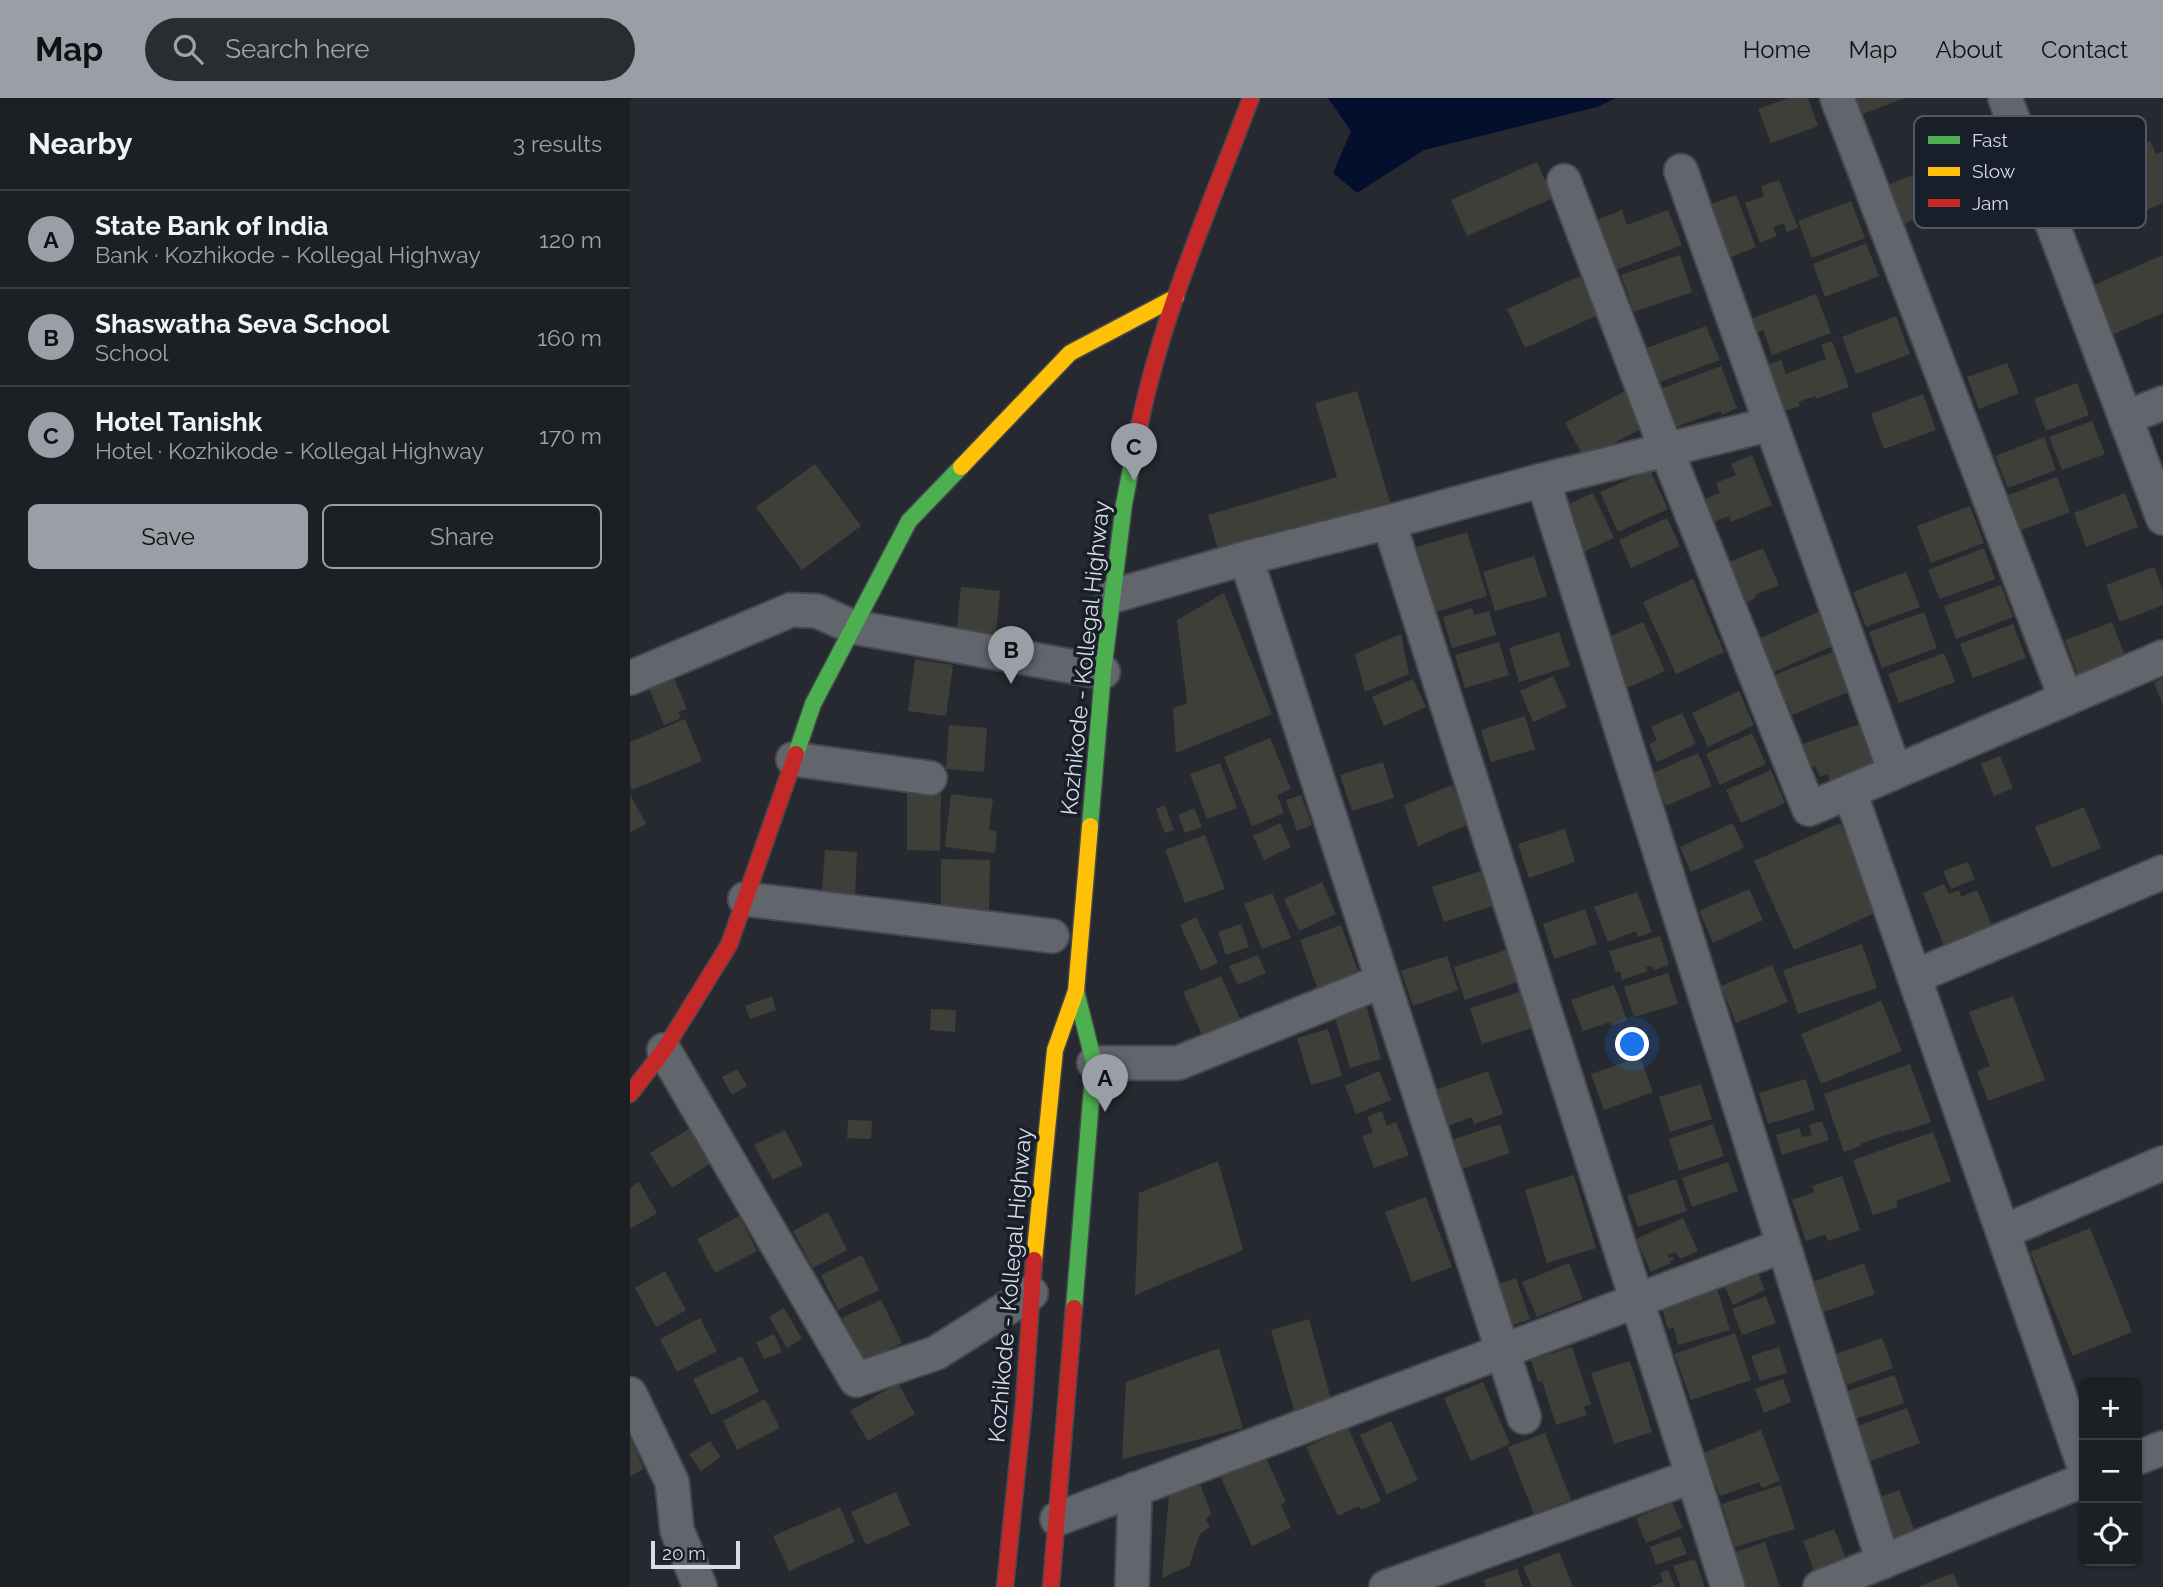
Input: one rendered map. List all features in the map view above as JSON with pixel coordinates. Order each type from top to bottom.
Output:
[{"type":"main road","name":"Kozhikode - Kollegal Highway","points":[[1005,1587],[1055,1050],[1076,991],[1103,672],[1124,504],[1145,400],[1176,297],[1251,98]]},
{"type":"main road","points":[[630,1094],[664,1050],[729,944],[813,704],[909,521],[1070,353],[1176,297]]},
{"type":"main road","name":"Kozhikode - Kollegal Highway","points":[[1051,1587],[1094,1063],[1076,991]]},
{"type":"street","points":[[1837,98],[2066,699]]},
{"type":"street","points":[[2005,98],[2012,116]]},
{"type":"street","points":[[1681,172],[1895,772]]},
{"type":"street","points":[[1564,181],[1666,449],[1809,809],[2163,657]]},
{"type":"street","points":[[2054,228],[2163,518]]},
{"type":"street","points":[[2126,418],[2163,403]]},
{"type":"street","points":[[1113,596],[1543,480],[1771,424]]},
{"type":"street","points":[[1543,480],[1882,1562]]},
{"type":"street","points":[[1389,523],[1728,1587]]},
{"type":"street","points":[[1246,558],[1524,1417]]},
{"type":"street","points":[[630,678],[791,610],[817,611],[853,627],[1103,672]]},
{"type":"street","points":[[793,759],[930,778]]},
{"type":"street","points":[[1850,792],[2079,1452]]},
{"type":"street","points":[[1914,977],[2163,872]]},
{"type":"street","points":[[745,899],[1052,936]]},
{"type":"street","points":[[1094,1063],[1178,1063],[1382,981]]},
{"type":"street","points":[[664,1050],[856,1380],[936,1353],[1031,1293]]},
{"type":"street","points":[[2003,1232],[2163,1163]]},
{"type":"street","points":[[1057,1519],[1782,1246]]},
{"type":"street","points":[[630,1394],[672,1482],[677,1530],[700,1587]]},
{"type":"street","points":[[2142,1456],[2163,1448]]},
{"type":"street","points":[[1386,1587],[1693,1476]]},
{"type":"street","points":[[1827,1586],[2079,1481]]},
{"type":"street","points":[[1132,1587],[1135,1489]]},
{"type":"water","points":[[1328,98],[1616,98],[1597,107],[1424,150],[1357,193],[1333,173],[1351,131]]},
{"type":"building","points":[[1788,98],[1808,98],[1818,126],[1771,143],[1758,109]]},
{"type":"building","points":[[1853,98],[1905,98],[1860,115]]},
{"type":"building","points":[[2150,141],[2156,154],[2163,151],[2163,203],[2146,210],[2146,143]]},
{"type":"building","points":[[1537,162],[1553,198],[1467,236],[1451,200]]},
{"type":"building","points":[[1914,174],[1914,220],[1904,224],[1888,185]]},
{"type":"building","points":[[1779,180],[1798,228],[1787,232],[1784,223],[1773,227],[1777,236],[1760,243],[1745,203],[1764,196],[1761,186]]},
{"type":"building","points":[[1736,195],[1756,247],[1729,258],[1703,207]]},
{"type":"building","points":[[1851,201],[1865,238],[1812,258],[1798,221]]},
{"type":"building","points":[[1622,210],[1627,225],[1668,210],[1682,245],[1616,270],[1597,220]]},
{"type":"building","points":[[1866,243],[1879,276],[1825,297],[1813,264]]},
{"type":"building","points":[[1680,255],[1692,292],[1634,312],[1621,275]]},
{"type":"building","points":[[2163,255],[2163,313],[2109,336],[2087,288]]},
{"type":"building","points":[[1580,276],[1598,315],[1525,348],[1507,309]]},
{"type":"building","points":[[1816,294],[1831,333],[1772,355],[1763,330],[1753,334],[1748,320]]},
{"type":"building","points":[[1896,316],[1910,354],[1856,374],[1842,337]]},
{"type":"building","points":[[1706,326],[1720,360],[1657,383],[1644,349]]},
{"type":"building","points":[[1832,341],[1849,387],[1816,399],[1815,396],[1798,402],[1800,406],[1784,411],[1762,367],[1781,360],[1786,374],[1826,359],[1821,345]]},
{"type":"building","points":[[2007,363],[2019,393],[1979,409],[1967,377]]},
{"type":"building","points":[[1721,366],[1737,408],[1722,415],[1720,411],[1676,427],[1670,410],[1666,412],[1658,390]]},
{"type":"building","points":[[2077,383],[2089,415],[2046,431],[2034,399]]},
{"type":"building","points":[[1357,391],[1390,502],[1219,553],[1208,515],[1337,477],[1315,403]]},
{"type":"building","points":[[1625,391],[1644,427],[1585,459],[1565,423]]},
{"type":"building","points":[[1923,394],[1936,430],[1884,449],[1871,414]]},
{"type":"building","points":[[2092,421],[2105,454],[2062,470],[2049,437]]},
{"type":"building","points":[[2044,437],[2056,470],[2008,488],[1995,456]]},
{"type":"building","points":[[1752,455],[1772,505],[1731,522],[1729,516],[1714,522],[1704,499],[1720,493],[1716,483],[1736,475],[1731,464]]},
{"type":"building","points":[[815,464],[861,526],[802,570],[756,507]]},
{"type":"building","points":[[1650,470],[1668,509],[1618,532],[1600,492]]},
{"type":"building","points":[[2057,477],[2070,512],[2019,531],[2006,496]]},
{"type":"building","points":[[1593,493],[1614,538],[1576,555],[1556,510]]},
{"type":"building","points":[[2125,493],[2138,527],[2086,547],[2074,513]]},
{"type":"building","points":[[1970,506],[1984,543],[1931,563],[1917,526]]},
{"type":"building","points":[[1667,518],[1680,546],[1631,568],[1619,540]]},
{"type":"building","points":[[1467,532],[1487,596],[1436,612],[1417,547]]},
{"type":"building","points":[[1763,548],[1779,585],[1742,604],[1725,564]]},
{"type":"building","points":[[1984,548],[1995,579],[1940,599],[1928,570]]},
{"type":"building","points":[[1534,556],[1547,596],[1495,611],[1483,572]]},
{"type":"building","points":[[2154,567],[2163,591],[2163,605],[2120,622],[2106,585]]},
{"type":"building","points":[[1906,572],[1920,607],[1866,627],[1853,592]]},
{"type":"building","points":[[1693,579],[1724,652],[1676,674],[1643,602]]},
{"type":"building","points":[[2001,585],[2013,617],[1956,639],[1944,606]]},
{"type":"building","points":[[961,587],[1000,591],[995,642],[956,637]]},
{"type":"building","points":[[1224,593],[1272,714],[1176,753],[1173,708],[1187,703],[1177,620]]},
{"type":"building","points":[[1472,608],[1474,615],[1489,611],[1496,635],[1452,648],[1443,617]]},
{"type":"building","points":[[1820,611],[1835,645],[1771,673],[1756,640]]},
{"type":"building","points":[[1924,612],[1937,648],[1882,668],[1869,632]]},
{"type":"building","points":[[1643,622],[1665,671],[1625,689],[1602,640]]},
{"type":"building","points":[[2112,622],[2127,661],[2079,679],[2065,640]]},
{"type":"building","points":[[2013,624],[2026,658],[1973,678],[1960,644]]},
{"type":"building","points":[[1559,632],[1570,666],[1519,682],[1509,648]]},
{"type":"building","points":[[1401,634],[1409,674],[1365,692],[1355,654]]},
{"type":"building","points":[[1499,642],[1509,675],[1465,688],[1455,655]]},
{"type":"building","points":[[1835,651],[1851,691],[1792,715],[1772,676]]},
{"type":"building","points":[[1944,653],[1955,682],[1899,703],[1888,674]]},
{"type":"building","points":[[915,659],[953,665],[946,716],[908,711]]},
{"type":"building","points":[[673,676],[687,709],[678,712],[681,718],[664,725],[648,686]]},
{"type":"building","points":[[1553,676],[1567,707],[1533,722],[1520,691]]},
{"type":"building","points":[[2163,678],[2163,705],[2154,682]]},
{"type":"building","points":[[1413,679],[1426,707],[1384,726],[1372,697]]},
{"type":"building","points":[[1739,691],[1754,725],[1708,747],[1692,713]]},
{"type":"building","points":[[1682,713],[1696,744],[1657,762],[1649,744],[1657,740],[1651,727]]},
{"type":"building","points":[[1525,716],[1535,749],[1491,762],[1481,730]]},
{"type":"building","points":[[685,719],[702,761],[632,790],[630,742]]},
{"type":"building","points":[[1865,722],[1880,764],[1830,782],[1828,774],[1820,777],[1815,766],[1808,768],[1800,745]]},
{"type":"building","points":[[949,725],[987,728],[984,772],[946,769]]},
{"type":"building","points":[[1752,733],[1766,764],[1720,785],[1706,754]]},
{"type":"building","points":[[1270,738],[1291,789],[1277,795],[1284,813],[1252,826],[1224,757]]},
{"type":"building","points":[[1698,753],[1712,786],[1666,806],[1651,774]]},
{"type":"building","points":[[2000,756],[2013,788],[1994,796],[1981,764]]},
{"type":"building","points":[[1383,762],[1394,798],[1352,811],[1340,775]]},
{"type":"building","points":[[1220,763],[1237,808],[1207,819],[1190,774]]},
{"type":"building","points":[[1771,770],[1785,803],[1741,823],[1726,790]]},
{"type":"building","points":[[1452,785],[1469,824],[1418,846],[1404,805]]},
{"type":"building","points":[[907,793],[941,794],[940,851],[907,850]]},
{"type":"building","points":[[630,794],[646,824],[630,832]]},
{"type":"building","points":[[951,794],[993,799],[989,830],[997,831],[995,853],[945,847]]},
{"type":"building","points":[[1301,795],[1312,825],[1297,831],[1286,800]]},
{"type":"building","points":[[1165,805],[1174,830],[1165,833],[1156,809]]},
{"type":"building","points":[[2084,807],[2101,848],[2052,868],[2035,827]]},
{"type":"building","points":[[1194,808],[1202,827],[1185,833],[1178,815]]},
{"type":"building","points":[[1280,823],[1291,847],[1264,860],[1253,836]]},
{"type":"building","points":[[1733,823],[1744,848],[1691,872],[1680,847]]},
{"type":"building","points":[[1840,823],[1879,911],[1794,950],[1754,861]]},
{"type":"building","points":[[1565,829],[1575,862],[1529,878],[1518,844]]},
{"type":"building","points":[[1205,835],[1225,889],[1185,903],[1165,850]]},
{"type":"building","points":[[825,850],[857,852],[855,895],[822,893]]},
{"type":"building","points":[[941,859],[990,860],[989,911],[941,910]]},
{"type":"building","points":[[1968,862],[1975,879],[1951,889],[1943,871]]},
{"type":"building","points":[[1481,871],[1493,906],[1444,922],[1432,887]]},
{"type":"building","points":[[1322,882],[1336,914],[1299,931],[1284,899]]},
{"type":"building","points":[[1944,884],[1949,894],[1959,890],[1961,897],[1977,890],[1993,928],[1945,948],[1923,893]]},
{"type":"building","points":[[1749,889],[1763,920],[1713,943],[1699,911]]},
{"type":"building","points":[[1637,892],[1652,932],[1638,937],[1636,931],[1608,942],[1594,907]]},
{"type":"building","points":[[1272,893],[1291,938],[1262,949],[1244,904]]},
{"type":"building","points":[[1585,909],[1597,944],[1554,959],[1543,924]]},
{"type":"building","points":[[1196,917],[1218,963],[1201,971],[1180,925]]},
{"type":"building","points":[[1241,924],[1249,947],[1226,955],[1218,932]]},
{"type":"building","points":[[1341,925],[1360,976],[1318,990],[1300,940]]},
{"type":"building","points":[[1660,936],[1669,965],[1654,970],[1652,966],[1646,967],[1648,971],[1622,980],[1620,971],[1616,972],[1609,951]]},
{"type":"building","points":[[1862,944],[1877,988],[1798,1014],[1783,970]]},
{"type":"building","points":[[1512,948],[1523,980],[1465,1000],[1454,967]]},
{"type":"building","points":[[1258,955],[1266,973],[1238,985],[1229,966]]},
{"type":"building","points":[[1447,956],[1458,990],[1413,1006],[1401,971]]},
{"type":"building","points":[[1772,965],[1788,1002],[1736,1023],[1721,986]]},
{"type":"building","points":[[1668,973],[1678,1004],[1634,1017],[1624,987]]},
{"type":"building","points":[[1221,976],[1242,1023],[1204,1039],[1183,992]]},
{"type":"building","points":[[1614,985],[1627,1020],[1611,1026],[1610,1022],[1583,1031],[1571,1000]]},
{"type":"building","points":[[1523,991],[1535,1027],[1482,1044],[1470,1008]]},
{"type":"building","points":[[772,996],[776,1010],[750,1019],[745,1006]]},
{"type":"building","points":[[2013,996],[2045,1080],[1988,1101],[1977,1071],[1990,1066],[1969,1012]]},
{"type":"building","points":[[1881,1001],[1902,1051],[1821,1084],[1801,1034]]},
{"type":"building","points":[[1366,1005],[1381,1059],[1350,1068],[1334,1014]]},
{"type":"building","points":[[931,1009],[956,1010],[955,1032],[930,1030]]},
{"type":"building","points":[[1328,1029],[1342,1076],[1311,1085],[1297,1038]]},
{"type":"building","points":[[1640,1057],[1653,1092],[1604,1110],[1591,1074]]},
{"type":"building","points":[[1910,1064],[1931,1122],[1860,1144],[1861,1146],[1844,1152],[1824,1094]]},
{"type":"building","points":[[737,1069],[747,1086],[732,1095],[722,1077]]},
{"type":"building","points":[[1379,1071],[1391,1100],[1356,1114],[1345,1086]]},
{"type":"building","points":[[1488,1071],[1503,1114],[1474,1124],[1472,1117],[1448,1126],[1435,1090]]},
{"type":"building","points":[[1806,1079],[1815,1110],[1768,1124],[1759,1093]]},
{"type":"building","points":[[1701,1084],[1712,1119],[1670,1132],[1659,1097]]},
{"type":"building","points":[[1382,1111],[1387,1126],[1396,1122],[1409,1155],[1374,1168],[1362,1136],[1373,1132],[1367,1117]]},
{"type":"building","points":[[848,1120],[872,1121],[871,1139],[847,1138]]},
{"type":"building","points":[[1822,1121],[1829,1140],[1782,1155],[1776,1135],[1799,1128],[1802,1137],[1812,1135],[1809,1125]]},
{"type":"building","points":[[1500,1124],[1510,1153],[1462,1169],[1452,1140]]},
{"type":"building","points":[[1713,1124],[1724,1156],[1679,1171],[1669,1139]]},
{"type":"building","points":[[689,1129],[711,1163],[672,1188],[650,1153]]},
{"type":"building","points":[[785,1130],[803,1165],[773,1180],[754,1145]]},
{"type":"building","points":[[1933,1132],[1951,1181],[1896,1201],[1898,1207],[1873,1215],[1853,1160]]},
{"type":"building","points":[[1218,1161],[1243,1250],[1135,1295],[1139,1193]]},
{"type":"building","points":[[1728,1162],[1738,1191],[1692,1207],[1682,1178]]},
{"type":"building","points":[[1574,1175],[1596,1248],[1547,1263],[1525,1190]]},
{"type":"building","points":[[1842,1176],[1860,1230],[1828,1241],[1825,1234],[1806,1241],[1792,1200],[1814,1192],[1812,1186]]},
{"type":"building","points":[[1676,1179],[1687,1211],[1638,1227],[1627,1196]]},
{"type":"building","points":[[639,1182],[657,1213],[630,1229],[630,1188]]},
{"type":"building","points":[[1426,1197],[1452,1267],[1412,1282],[1385,1212]]},
{"type":"building","points":[[828,1212],[847,1250],[813,1268],[793,1231]]},
{"type":"building","points":[[739,1216],[757,1251],[715,1273],[697,1239]]},
{"type":"building","points":[[1683,1218],[1698,1251],[1680,1259],[1676,1252],[1668,1255],[1669,1258],[1673,1256],[1671,1263],[1651,1272],[1636,1239]]},
{"type":"building","points":[[2090,1228],[2132,1332],[2073,1356],[2030,1252]]},
{"type":"building","points":[[862,1255],[879,1290],[838,1310],[821,1275]]},
{"type":"building","points":[[1569,1263],[1583,1299],[1537,1317],[1522,1282]]},
{"type":"building","points":[[1864,1263],[1875,1294],[1821,1313],[1810,1283]]},
{"type":"building","points":[[1755,1266],[1765,1290],[1733,1305],[1722,1280]]},
{"type":"building","points":[[665,1271],[686,1310],[656,1327],[635,1288]]},
{"type":"building","points":[[1516,1278],[1530,1319],[1511,1326],[1496,1285]]},
{"type":"building","points":[[1716,1285],[1730,1330],[1678,1345],[1674,1328],[1668,1329],[1660,1302]]},
{"type":"building","points":[[1766,1296],[1776,1323],[1742,1335],[1732,1309]]},
{"type":"building","points":[[881,1300],[902,1343],[862,1362],[842,1318]]},
{"type":"building","points":[[784,1308],[802,1339],[787,1348],[769,1317]]},
{"type":"building","points":[[700,1318],[717,1351],[677,1372],[660,1339]]},
{"type":"building","points":[[1309,1319],[1331,1399],[1294,1410],[1271,1330]]},
{"type":"building","points":[[1735,1333],[1751,1380],[1691,1400],[1674,1354]]},
{"type":"building","points":[[774,1334],[782,1352],[764,1359],[756,1342]]},
{"type":"building","points":[[1882,1338],[1893,1368],[1847,1385],[1836,1354]]},
{"type":"building","points":[[1572,1347],[1591,1404],[1584,1407],[1587,1415],[1556,1425],[1542,1381],[1538,1382],[1531,1360]]},
{"type":"building","points":[[1779,1347],[1787,1373],[1760,1381],[1751,1356]]},
{"type":"building","points":[[1219,1348],[1243,1428],[1122,1459],[1126,1382]]},
{"type":"building","points":[[742,1356],[759,1392],[711,1415],[693,1379]]},
{"type":"building","points":[[1630,1361],[1652,1432],[1614,1444],[1591,1373]]},
{"type":"building","points":[[1895,1375],[1904,1403],[1852,1420],[1844,1392]]},
{"type":"building","points":[[1783,1379],[1791,1402],[1764,1413],[1755,1389]]},
{"type":"building","points":[[1483,1382],[1510,1444],[1471,1461],[1444,1398]]},
{"type":"building","points":[[898,1383],[915,1414],[868,1441],[850,1411]]},
{"type":"building","points":[[765,1399],[780,1428],[737,1450],[723,1421]]},
{"type":"building","points":[[1907,1408],[1920,1443],[1865,1463],[1852,1428]]},
{"type":"building","points":[[1391,1421],[1418,1480],[1387,1494],[1360,1435]]},
{"type":"building","points":[[1348,1428],[1381,1501],[1361,1510],[1359,1506],[1338,1516],[1306,1447]]},
{"type":"building","points":[[1761,1430],[1780,1481],[1762,1488],[1759,1482],[1720,1496],[1703,1453]]},
{"type":"building","points":[[1545,1433],[1571,1500],[1534,1514],[1508,1447]]},
{"type":"building","points":[[630,1437],[644,1469],[630,1476]]},
{"type":"building","points":[[710,1441],[721,1457],[701,1471],[689,1454]]},
{"type":"building","points":[[1265,1456],[1286,1502],[1281,1505],[1291,1528],[1252,1546],[1220,1476]]},
{"type":"building","points":[[1199,1481],[1211,1513],[1206,1520],[1210,1527],[1200,1534],[1189,1566],[1162,1578],[1169,1495]]},
{"type":"building","points":[[1781,1485],[1795,1529],[1735,1547],[1722,1504]]},
{"type":"building","points":[[1899,1490],[1914,1529],[1888,1539],[1873,1500]]},
{"type":"building","points":[[896,1492],[910,1525],[866,1545],[851,1512]]},
{"type":"building","points":[[1672,1503],[1683,1528],[1646,1543],[1636,1518]]},
{"type":"building","points":[[840,1507],[855,1542],[789,1571],[773,1536]]},
{"type":"building","points":[[1834,1529],[1846,1558],[1814,1571],[1803,1541]]},
{"type":"building","points":[[1680,1536],[1687,1554],[1656,1565],[1650,1547]]},
{"type":"building","points":[[1765,1542],[1780,1587],[1747,1587],[1735,1552]]},
{"type":"building","points":[[1559,1552],[1573,1587],[1532,1587],[1523,1567]]},
{"type":"building","points":[[1695,1559],[1705,1587],[1681,1587],[1673,1566]]},
{"type":"building","points":[[1517,1569],[1523,1587],[1486,1587],[1484,1580]]},
{"type":"building","points":[[1668,1570],[1675,1587],[1650,1587],[1663,1582],[1660,1573]]},
{"type":"building","points":[[1953,1573],[1959,1587],[1917,1587]]},
{"type":"traffic: fast","points":[[1090,826],[1103,672],[1124,504],[1140,423]]},
{"type":"traffic: fast","points":[[796,754],[813,704],[909,521],[961,467]]},
{"type":"traffic: fast","points":[[1074,1308],[1094,1063],[1076,991]]},
{"type":"traffic: slow","points":[[961,467],[1070,353],[1176,297]]},
{"type":"traffic: slow","points":[[1034,1260],[1055,1050],[1076,991],[1090,826]]},
{"type":"traffic: jam","points":[[1140,423],[1161,340],[1175,299],[1251,98]]},
{"type":"traffic: jam","points":[[630,1094],[664,1050],[729,945],[796,754]]},
{"type":"traffic: jam","points":[[1005,1587],[1024,1402],[1034,1260]]},
{"type":"traffic: jam","points":[[1051,1587],[1074,1308]]},
{"type":"place","name":"Hotel Tanishk","points":[[1134,481]]},
{"type":"place","name":"Shaswatha Seva School","points":[[1011,684]]},
{"type":"place","name":"State Bank of India","points":[[1105,1112]]}]
